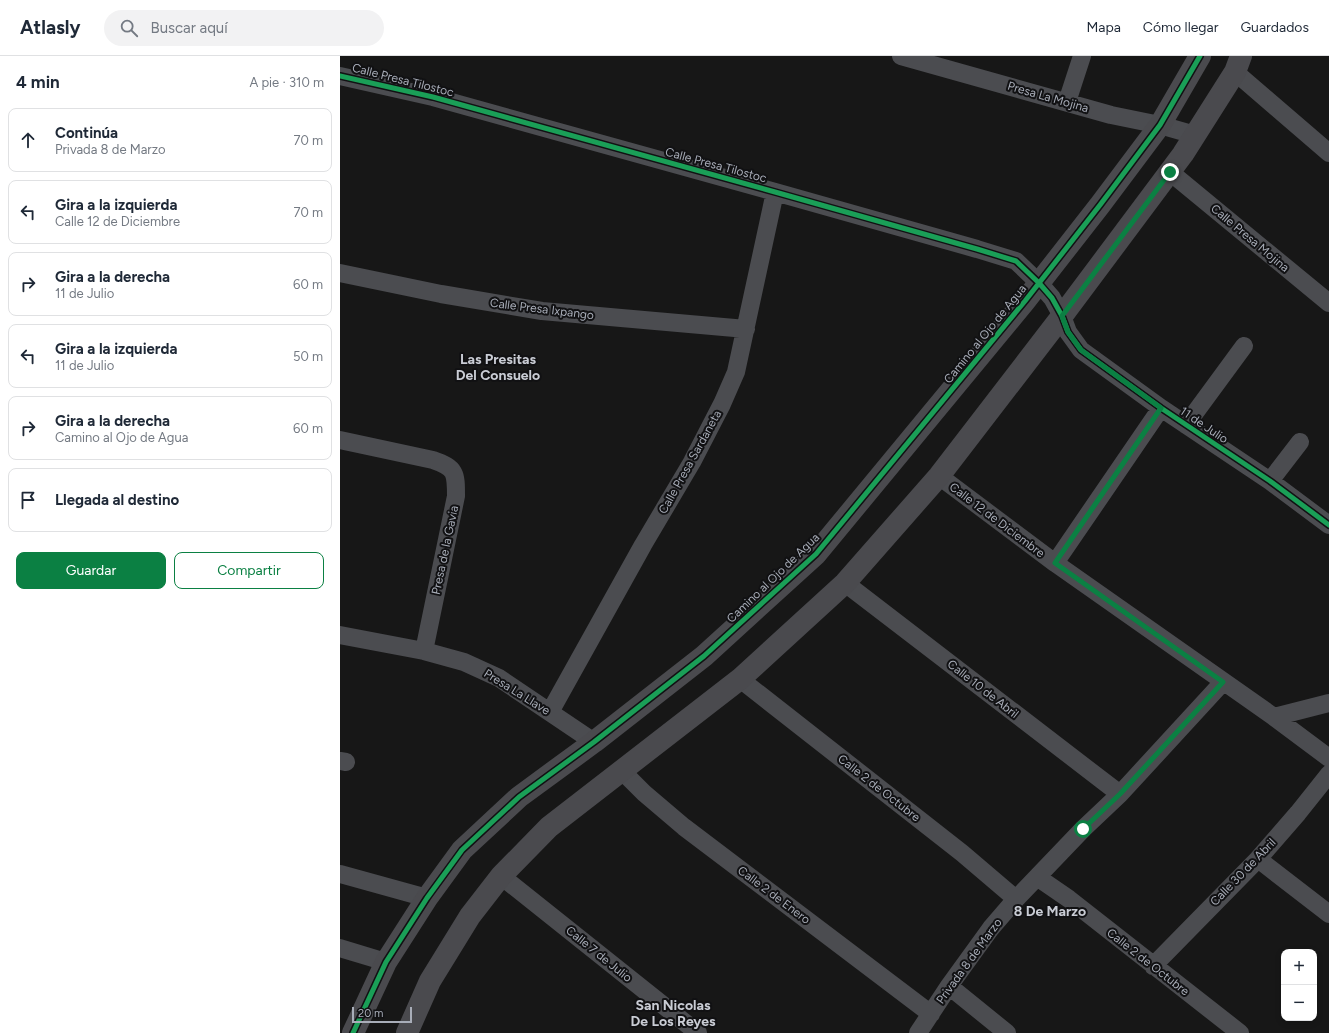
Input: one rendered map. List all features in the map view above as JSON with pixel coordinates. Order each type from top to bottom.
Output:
[{"type":"street","name":"Presa La Mojina","points":[[901,56],[1111,115],[1160,125],[1195,135]]},
{"type":"street","points":[[1067,102],[1082,56]]},
{"type":"street","name":"Camino al Ojo de Agua","points":[[353,1033],[386,962],[427,898],[462,850],[519,797],[594,742],[704,656],[816,554],[1039,283],[1160,125],[1200,56]]},
{"type":"street","points":[[407,1033],[430,981],[470,916],[501,876],[549,827],[740,679],[845,583],[939,476],[1170,172],[1195,135],[1238,64],[1329,153]]},
{"type":"street","name":"Calle Presa Tilostoc","points":[[340,76],[432,97],[775,192],[1016,261],[1052,298],[1062,316]]},
{"type":"street","name":"Calle Presa Mojina","points":[[1170,172],[1329,304]]},
{"type":"street","name":"Calle Presa Sardaneta","points":[[550,712],[643,545],[692,462],[736,372],[775,192]]},
{"type":"street","name":"Calle Presa Ixpango","points":[[340,273],[441,294],[542,311],[746,329]]},
{"type":"street","name":"11 de Julio","points":[[1062,316],[1068,332],[1081,350],[1161,408],[1270,481],[1329,525]]},
{"type":"street","points":[[1186,425],[1244,346]]},
{"type":"street","name":"11 de Julio","points":[[1055,563],[1161,408]]},
{"type":"street","name":"Presa de la Gavia","points":[[340,440],[434,460],[445,464],[452,469],[456,480],[456,496],[424,651]]},
{"type":"street","points":[[1270,481],[1300,442]]},
{"type":"street","name":"Calle 12 de Diciembre","points":[[939,476],[1055,563],[1274,717],[1329,758]]},
{"type":"street","name":"Calle 10 de Abril","points":[[845,583],[1120,794]]},
{"type":"street","name":"Presa La Llave","points":[[340,635],[424,651],[464,662],[499,678],[594,742]]},
{"type":"street","name":"Calle 2 de Octubre","points":[[740,679],[962,853],[1016,899]]},
{"type":"street","name":"Privada 8 de Marzo","points":[[918,1033],[949,986],[991,928],[1016,899],[1083,829],[1120,794],[1223,682]]},
{"type":"street","points":[[1274,717],[1329,703]]},
{"type":"street","name":"Calle 2 de Enero","points":[[622,771],[644,793],[684,827],[931,1014]]},
{"type":"street","name":"Calle 30 de Abril","points":[[1152,966],[1258,859],[1298,813],[1329,774]]},
{"type":"street","points":[[1258,859],[1329,914]]},
{"type":"street","points":[[340,874],[427,898]]},
{"type":"street","name":"Calle 7 de Julio","points":[[501,876],[698,1033]]},
{"type":"street","name":"Calle 2 de Octubre","points":[[1037,877],[1069,899],[1152,966],[1240,1033]]},
{"type":"street","points":[[340,948],[386,962]]},
{"type":"street","points":[[949,986],[1007,1033]]},
{"type":"cycle path","points":[[353,1033],[386,962],[427,898],[462,850],[519,797],[594,742],[704,656],[816,554],[1025,301],[1100,205],[1160,125],[1200,56]]},
{"type":"cycle path","points":[[340,76],[433,97],[1016,261],[1052,298],[1062,316],[1068,332],[1081,350],[1161,408],[1270,481],[1329,525]]},
{"type":"district","name":"Las Presitas Del Consuelo","points":[[498,368]]},
{"type":"district","name":"8 De Marzo","points":[[1050,911]]},
{"type":"district","name":"San Nicolas De Los Reyes","points":[[673,1014]]},
{"type":"route","points":[[1083,829],[1120,794],[1200,709],[1223,682],[1055,563],[1161,408],[1081,350],[1073,341],[1062,316],[1170,172]]}]
